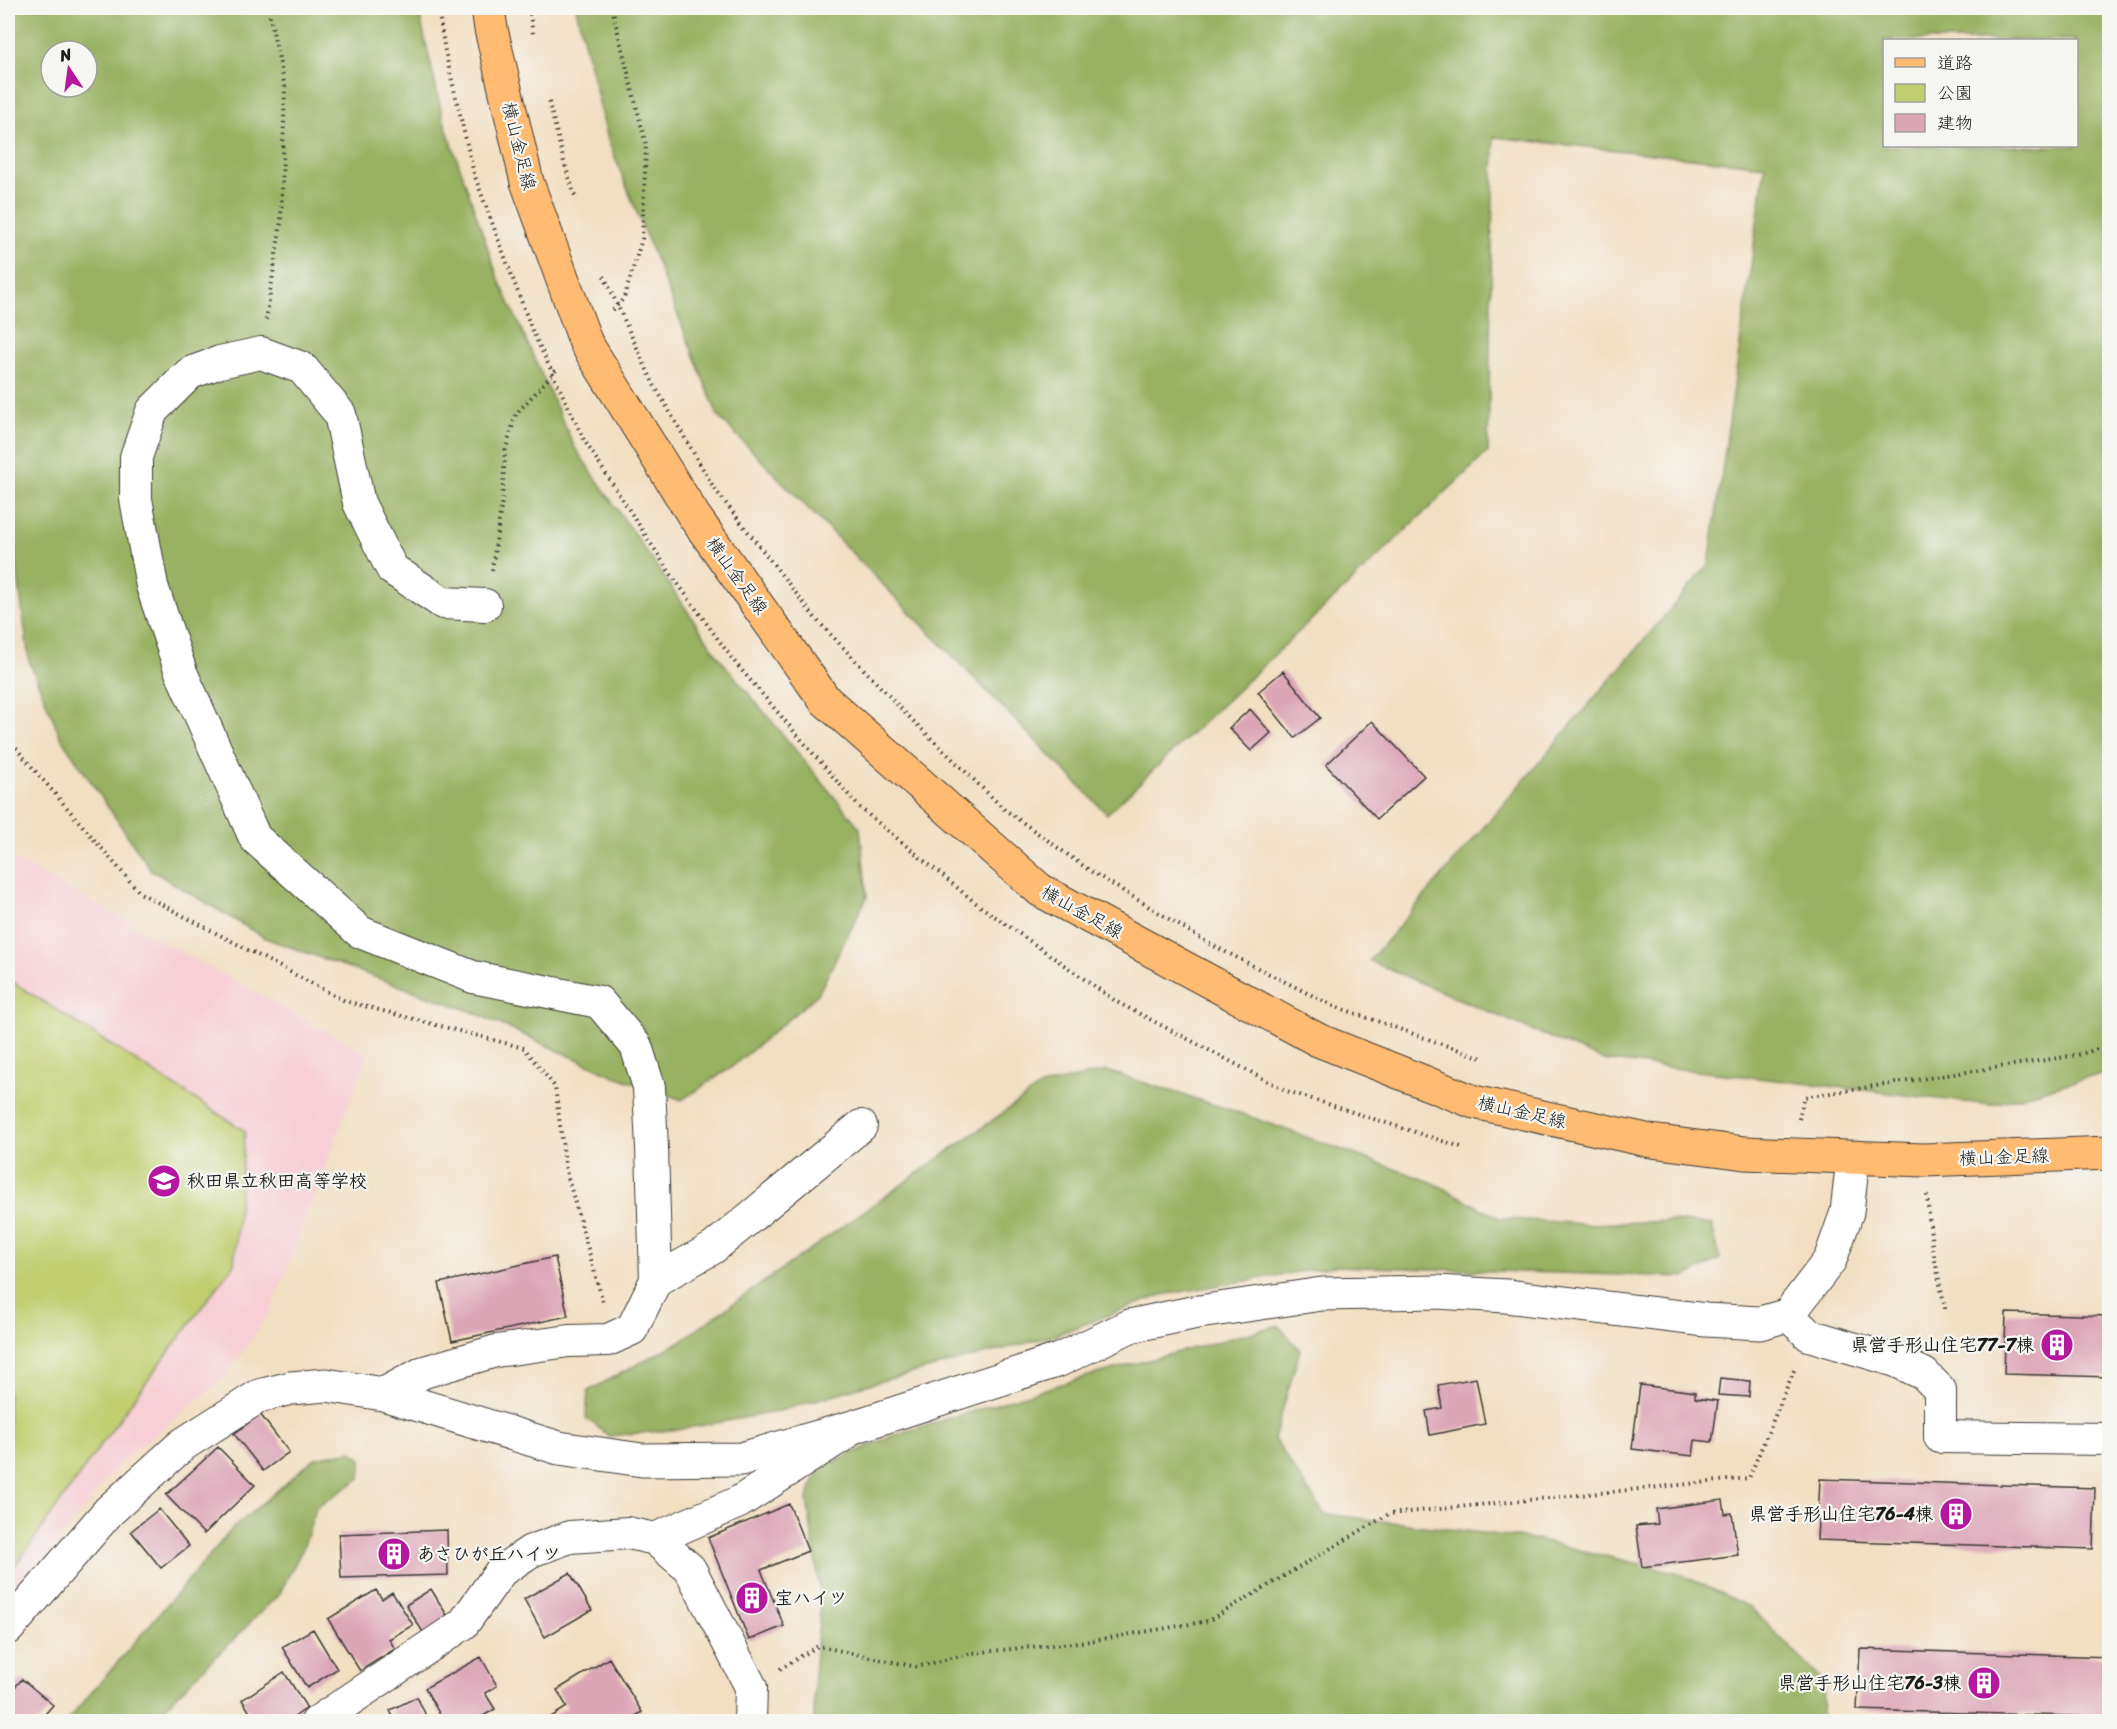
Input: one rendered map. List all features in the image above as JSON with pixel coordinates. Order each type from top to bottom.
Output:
[{"type":"main road","name":"横山金足線","points":[[488,8],[527,182],[586,343],[694,516],[825,700],[1040,890],[1318,1040],[1474,1102],[1651,1141],[1745,1154],[1924,1161],[2109,1153]]},
{"type":"street","points":[[382,1394],[424,1372],[496,1351],[569,1341],[608,1340],[632,1329],[656,1280],[649,1087],[636,1046],[599,1002],[473,977],[360,932],[255,838],[181,672],[152,586],[136,499],[136,457],[152,411],[190,374],[220,363],[261,353],[302,368],[340,414],[359,502],[392,568],[443,603],[485,605]]},
{"type":"street","points":[[656,1280],[713,1248],[861,1126]]},
{"type":"street","points":[[1798,1325],[1830,1260],[1847,1212],[1853,1159]]},
{"type":"street","points":[[8,1628],[109,1511],[182,1445],[259,1396],[291,1388],[326,1385],[382,1394],[559,1448],[642,1460],[741,1459],[856,1426],[1059,1360],[1130,1326],[1192,1313],[1322,1294],[1436,1293],[1506,1296],[1706,1320],[1798,1325],[1896,1361],[1924,1374],[1940,1390],[1940,1437],[2109,1439]]},
{"type":"street","points":[[655,1539],[739,1502],[856,1426]]},
{"type":"street","points":[[316,1722],[462,1624],[501,1571],[531,1551],[570,1537],[628,1533],[655,1539],[690,1569],[752,1687],[750,1722]]},
{"type":"path","points":[[261,353],[281,222],[285,87],[268,8]]},
{"type":"path","points":[[438,8],[445,51],[474,174],[532,330],[584,440],[668,570],[733,660],[859,807],[977,904],[1117,1002],[1287,1091],[1461,1147]]},
{"type":"path","points":[[529,8],[534,38]]},
{"type":"path","points":[[609,315],[624,298],[642,239],[646,146],[612,8]]},
{"type":"path","points":[[548,95],[564,162],[578,206]]},
{"type":"path","points":[[601,270],[654,385],[714,488],[816,619],[907,715],[1004,810],[1089,870],[1210,944],[1331,1005],[1482,1058]]},
{"type":"path","points":[[485,605],[496,553],[505,452],[516,414],[562,364]]},
{"type":"path","points":[[8,740],[140,893],[345,1000],[524,1048],[555,1087],[566,1171],[604,1305],[632,1329]]},
{"type":"path","points":[[1791,1155],[1804,1097],[2078,1055],[2109,1045]]},
{"type":"path","points":[[1924,1161],[1932,1246],[1946,1313]]},
{"type":"path","points":[[752,1687],[818,1646],[917,1667],[972,1653],[1091,1641],[1208,1621],[1389,1514],[1749,1478],[1798,1325]]},
{"type":"shaded area","name":"秋田県立秋田高等学校","points":[[8,856],[368,1054],[272,1308],[224,1379],[121,1461],[8,1605]]},
{"type":"green space","points":[[8,8],[418,8],[443,118],[498,278],[575,448],[721,660],[860,828],[867,897],[818,994],[732,1067],[682,1100],[612,1075],[473,1012],[265,938],[151,870],[61,738],[29,661],[8,500]]},
{"type":"green space","points":[[576,8],[2109,8],[2109,1072],[1991,1105],[1603,1060],[1369,961],[1709,564],[1765,166],[1494,137],[1488,452],[1107,814],[718,416],[608,140]]},
{"type":"green space","points":[[8,979],[245,1131],[234,1264],[125,1411],[8,1576]]},
{"type":"green space","points":[[1107,1071],[1237,1112],[1434,1183],[1499,1218],[1584,1224],[1673,1221],[1712,1225],[1720,1259],[1685,1277],[1334,1266],[1162,1295],[1053,1336],[859,1387],[776,1412],[682,1429],[609,1436],[586,1418],[588,1391],[679,1342],[1041,1086]]},
{"type":"green space","points":[[1279,1325],[1300,1350],[1274,1439],[1324,1514],[1532,1539],[1678,1573],[1750,1607],[1825,1683],[1821,1721],[814,1721],[814,1676],[821,1599],[807,1499],[820,1467],[897,1434],[1085,1377]]},
{"type":"green space","points":[[351,1451],[362,1459],[360,1478],[316,1508],[304,1546],[280,1593],[151,1721],[67,1721],[232,1529],[315,1458]]},
{"type":"building","points":[[1283,671],[1320,718],[1295,738],[1258,692]]},
{"type":"building","points":[[1250,709],[1271,733],[1251,751],[1229,728]]},
{"type":"building","points":[[1372,721],[1424,776],[1377,819],[1326,765]]},
{"type":"building","points":[[555,1257],[568,1316],[452,1341],[439,1283]]},
{"type":"building","name":"県営手形山住宅77-7棟","points":[[2006,1313],[2110,1316],[2110,1377],[2004,1374]]},
{"type":"building","points":[[1476,1378],[1485,1424],[1430,1435],[1426,1411],[1442,1408],[1438,1385]]},
{"type":"building","points":[[1720,1378],[1750,1381],[1749,1397],[1718,1395]]},
{"type":"building","points":[[1640,1385],[1695,1392],[1695,1398],[1718,1401],[1712,1442],[1695,1440],[1693,1456],[1632,1449]]},
{"type":"building","points":[[260,1414],[289,1452],[263,1471],[234,1434]]},
{"type":"building","points":[[218,1447],[255,1485],[204,1534],[166,1495]]},
{"type":"building","name":"県営手形山住宅76-4棟","points":[[1820,1479],[2095,1488],[2093,1549],[1817,1540]]},
{"type":"building","points":[[1723,1500],[1725,1514],[1732,1513],[1738,1555],[1642,1567],[1636,1526],[1658,1524],[1656,1509]]},
{"type":"building","name":"宝ハイツ","points":[[789,1504],[808,1551],[761,1570],[784,1626],[749,1640],[708,1538]]},
{"type":"building","points":[[159,1509],[189,1546],[161,1568],[131,1531]]},
{"type":"building","name":"あさひが丘ハイツ","points":[[447,1530],[448,1575],[341,1578],[339,1534]]},
{"type":"building","points":[[570,1573],[592,1610],[545,1637],[524,1599]]},
{"type":"building","points":[[431,1589],[451,1622],[426,1637],[406,1605]]},
{"type":"building","points":[[376,1590],[382,1599],[392,1592],[413,1625],[389,1639],[395,1649],[360,1671],[328,1619]]},
{"type":"building","points":[[313,1629],[337,1669],[307,1688],[282,1647]]},
{"type":"building","name":"県営手形山住宅76-3棟","points":[[1860,1649],[2110,1657],[2110,1717],[1857,1710]]},
{"type":"building","points":[[481,1657],[497,1686],[485,1693],[495,1709],[473,1722],[444,1722],[425,1688]]},
{"type":"building","points":[[609,1658],[642,1712],[626,1722],[543,1722],[567,1707],[557,1690]]},
{"type":"building","points":[[284,1672],[307,1708],[287,1722],[256,1722],[242,1700]]},
{"type":"building","points":[[22,1679],[53,1705],[38,1722],[8,1722],[8,1695]]},
{"type":"building","points":[[417,1697],[429,1722],[395,1722],[390,1710]]},
{"type":"place","name":"秋田県立秋田高等学校","points":[[164,1181]]},
{"type":"place","name":"県営手形山住宅77-7棟","points":[[2057,1345]]},
{"type":"place","name":"県営手形山住宅76-4棟","points":[[1956,1514]]},
{"type":"place","name":"あさひが丘ハイツ","points":[[394,1554]]},
{"type":"place","name":"宝ハイツ","points":[[752,1598]]},
{"type":"place","name":"県営手形山住宅76-3棟","points":[[1984,1683]]}]
